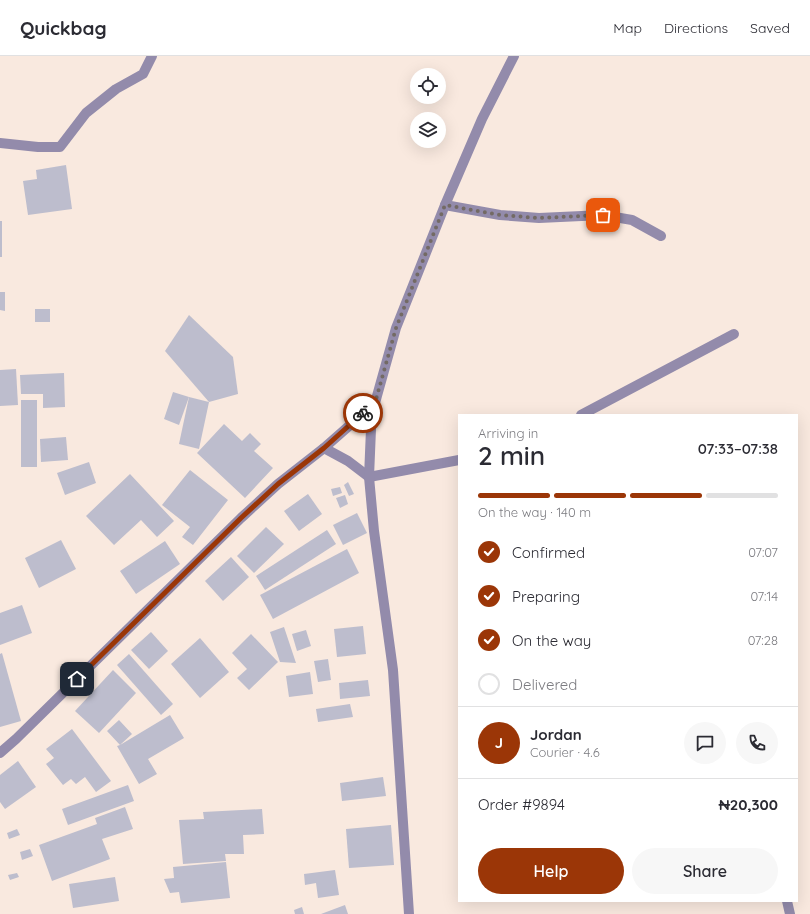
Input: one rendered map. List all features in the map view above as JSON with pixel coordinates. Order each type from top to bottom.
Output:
[{"type":"street","points":[[0,143],[38,147],[60,147],[86,113],[116,89],[143,74],[152,56]]},
{"type":"street","points":[[409,914],[393,670],[374,531],[369,477],[371,429],[375,403],[396,328],[445,205],[482,119],[514,56]]},
{"type":"street","points":[[445,205],[500,215],[539,218],[603,215],[632,220],[661,236]]},
{"type":"street","points":[[583,414],[734,334]]},
{"type":"street","points":[[0,752],[16,739],[241,518],[278,484],[324,448],[375,403]]},
{"type":"street","points":[[324,448],[348,461],[369,477],[458,460]]},
{"type":"street","points":[[787,902],[790,914]]},
{"type":"building","points":[[66,165],[72,209],[28,215],[23,181],[37,179],[36,170]]},
{"type":"building","points":[[0,221],[2,221],[2,257],[0,257]]},
{"type":"building","points":[[0,292],[5,292],[5,311],[0,310]]},
{"type":"building","points":[[35,309],[50,309],[50,322],[35,322]]},
{"type":"building","points":[[189,315],[233,357],[238,394],[209,402],[165,351]]},
{"type":"building","points":[[16,369],[18,405],[0,406],[0,370]]},
{"type":"building","points":[[64,373],[65,407],[43,408],[43,394],[21,394],[20,375]]},
{"type":"building","points":[[173,392],[189,397],[179,425],[164,419]]},
{"type":"building","points":[[189,397],[209,402],[199,449],[179,444]]},
{"type":"building","points":[[21,400],[37,400],[37,467],[21,467]]},
{"type":"building","points":[[224,424],[242,441],[250,433],[261,444],[254,451],[273,468],[245,498],[197,453]]},
{"type":"building","points":[[66,437],[68,460],[41,462],[40,439]]},
{"type":"building","points":[[89,462],[96,483],[65,495],[57,473]]},
{"type":"building","points":[[190,470],[228,500],[193,545],[182,537],[190,527],[162,505]]},
{"type":"building","points":[[130,474],[174,521],[157,537],[141,520],[114,545],[86,516]]},
{"type":"building","points":[[348,482],[354,494],[349,496],[344,485]]},
{"type":"building","points":[[340,487],[342,493],[333,496],[331,489]]},
{"type":"building","points":[[308,494],[322,514],[299,531],[284,511]]},
{"type":"building","points":[[345,495],[348,504],[340,508],[336,498]]},
{"type":"building","points":[[357,513],[367,533],[343,545],[333,525]]},
{"type":"building","points":[[266,527],[284,544],[254,573],[237,556]]},
{"type":"building","points":[[327,530],[336,544],[265,590],[256,576]]},
{"type":"building","points":[[61,540],[76,569],[39,588],[25,558]]},
{"type":"building","points":[[165,541],[180,564],[136,594],[120,571]]},
{"type":"building","points":[[347,549],[359,573],[273,619],[260,595]]},
{"type":"building","points":[[231,557],[249,577],[223,601],[205,581]]},
{"type":"building","points":[[22,605],[32,633],[0,645],[0,613]]},
{"type":"building","points":[[363,626],[366,654],[337,657],[334,629]]},
{"type":"building","points":[[284,627],[296,663],[280,662],[270,632]]},
{"type":"building","points":[[306,630],[311,646],[297,651],[292,634]]},
{"type":"building","points":[[151,632],[168,651],[149,669],[131,650]]},
{"type":"building","points":[[251,634],[278,662],[249,690],[237,678],[247,669],[232,653]]},
{"type":"building","points":[[200,638],[229,672],[200,698],[171,664]]},
{"type":"building","points":[[2,653],[21,721],[0,727],[0,654]]},
{"type":"building","points":[[129,654],[173,704],[161,715],[117,665]]},
{"type":"building","points":[[328,659],[331,680],[318,682],[314,661]]},
{"type":"building","points":[[113,670],[136,693],[99,733],[75,711]]},
{"type":"building","points":[[310,672],[313,694],[289,697],[286,676]]},
{"type":"building","points":[[368,680],[370,696],[340,699],[339,683]]},
{"type":"building","points":[[350,704],[353,717],[318,722],[316,709]]},
{"type":"building","points":[[170,715],[184,738],[148,759],[157,774],[139,784],[117,746]]},
{"type":"building","points":[[119,720],[132,734],[120,745],[107,731]]},
{"type":"building","points":[[72,729],[111,781],[96,792],[85,777],[76,784],[71,779],[63,785],[46,764],[54,758],[46,749]]},
{"type":"building","points":[[18,761],[36,787],[5,809],[0,802],[0,775]]},
{"type":"building","points":[[383,777],[386,796],[342,801],[340,783]]},
{"type":"building","points":[[128,785],[134,801],[68,825],[62,809]]},
{"type":"building","points":[[125,807],[133,829],[102,839],[110,859],[52,881],[39,845],[97,824],[95,818]]},
{"type":"building","points":[[262,809],[264,834],[243,835],[244,854],[225,854],[226,861],[183,864],[179,820],[204,819],[203,812]]},
{"type":"building","points":[[391,825],[394,865],[349,868],[346,829]]},
{"type":"building","points":[[17,829],[20,835],[9,839],[7,833]]},
{"type":"building","points":[[30,849],[33,856],[22,860],[20,852]]},
{"type":"building","points":[[226,862],[230,898],[181,903],[179,892],[170,893],[164,879],[174,878],[173,867]]},
{"type":"building","points":[[335,870],[339,895],[318,898],[316,883],[305,885],[304,874]]},
{"type":"building","points":[[17,873],[19,877],[10,880],[8,875]]},
{"type":"building","points":[[115,877],[119,901],[73,908],[69,884]]},
{"type":"building","points":[[345,905],[348,914],[321,914]]},
{"type":"building","points":[[302,907],[304,914],[295,914],[294,910]]},
{"type":"way so far","points":[[363,413],[375,403],[396,328],[445,205],[500,215],[539,218],[603,215]]},
{"type":"route","points":[[77,679],[241,518],[278,484],[324,448],[363,413]]}]
